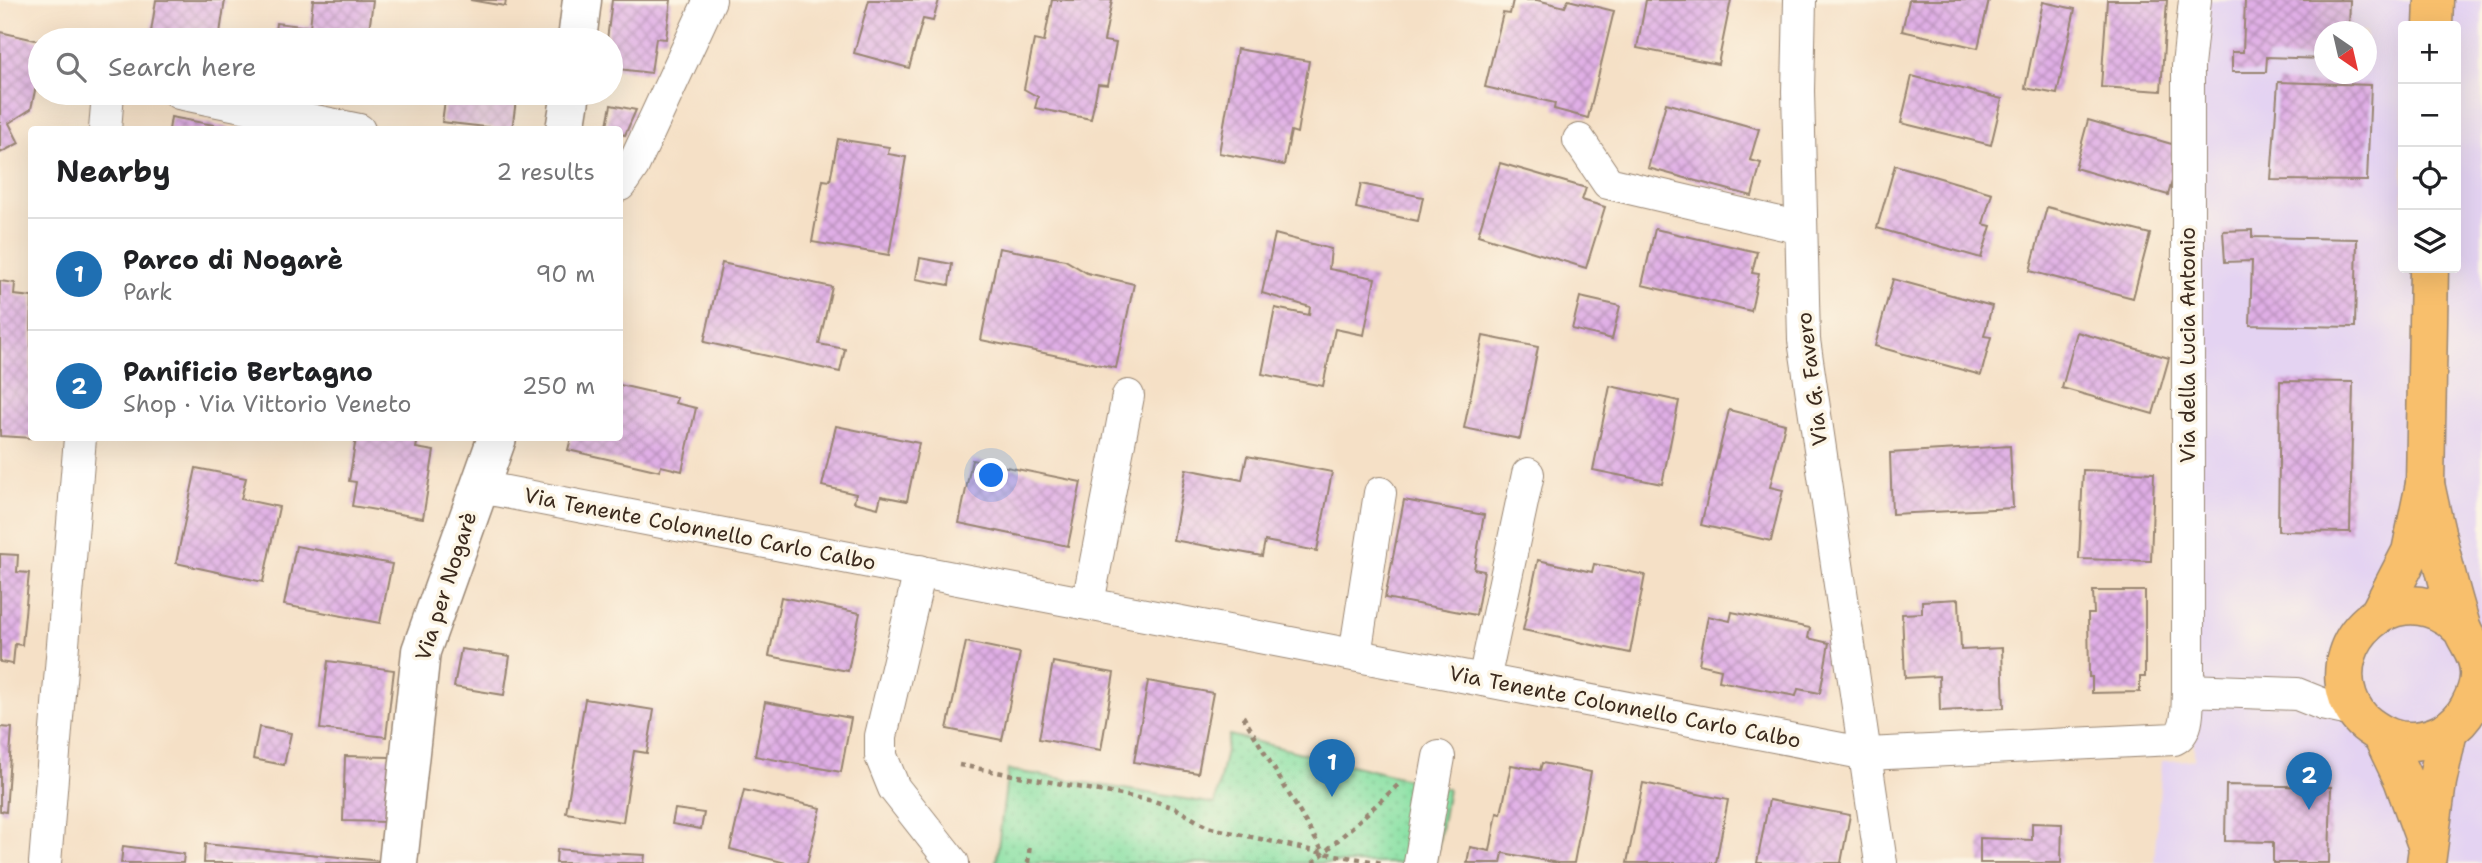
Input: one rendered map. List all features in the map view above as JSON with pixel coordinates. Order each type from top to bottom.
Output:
[{"type":"main road","points":[[2433,21],[2434,0]]},
{"type":"main road","points":[[2379,614],[2411,552],[2425,484],[2429,273]]},
{"type":"main road","points":[[2369,723],[2402,741],[2426,740],[2448,731],[2465,715],[2476,694],[2480,671],[2474,648],[2461,628],[2440,553],[2425,484]]},
{"type":"main road","points":[[2427,855],[2403,779],[2344,686],[2344,665],[2350,645],[2362,627],[2379,614],[2399,607],[2421,607],[2443,614],[2461,628]]},
{"type":"main road","points":[[2427,855],[2448,731]]},
{"type":"street","points":[[578,28],[582,0]]},
{"type":"street","points":[[623,181],[633,166],[710,0]]},
{"type":"street","name":"Via G. Favero","points":[[1800,0],[1798,91],[1804,340],[1881,863]]},
{"type":"street","name":"Via della Lucia Antonio","points":[[2188,690],[2188,66],[2195,0]]},
{"type":"street","points":[[105,126],[107,105]]},
{"type":"street","points":[[238,105],[340,126]]},
{"type":"street","points":[[566,126],[569,105]]},
{"type":"street","points":[[1578,140],[1608,183],[1801,228]]},
{"type":"street","points":[[1088,603],[1128,396]]},
{"type":"street","points":[[45,863],[80,441]]},
{"type":"street","name":"Via per Nogarè","points":[[398,863],[421,651],[496,441]]},
{"type":"street","points":[[1484,680],[1528,474]]},
{"type":"street","name":"Via Tenente Colonnello Carlo Calbo","points":[[480,486],[1867,754],[2174,739],[2181,736],[2185,727],[2188,690]]},
{"type":"street","points":[[1355,655],[1380,493]]},
{"type":"street","points":[[920,571],[881,736],[881,756],[894,788],[953,863]]},
{"type":"street","points":[[2297,694],[2344,665]]},
{"type":"street","points":[[2188,690],[2297,694],[2369,723]]},
{"type":"street","points":[[1420,863],[1439,757]]},
{"type":"path","points":[[1243,716],[1323,853]]},
{"type":"path","points":[[960,765],[1154,802],[1177,809],[1207,827],[1323,853],[1383,863]]},
{"type":"path","points":[[1313,863],[1401,782]]},
{"type":"path","points":[[1028,863],[1030,844]]},
{"type":"shaded area","points":[[2198,0],[2482,0],[2482,863],[2154,863],[2162,761],[2194,760]]},
{"type":"green space","points":[[1229,735],[1448,789],[1435,863],[996,863],[1008,770],[1215,804]]},
{"type":"building","points":[[156,0],[225,0],[221,28],[152,28]]},
{"type":"building","points":[[313,0],[373,0],[370,28],[275,28],[276,23],[310,27]]},
{"type":"building","points":[[470,0],[506,0],[505,6]]},
{"type":"building","points":[[612,0],[671,0],[666,39],[656,38],[651,73],[623,70],[623,28],[608,28]]},
{"type":"building","points":[[869,0],[939,0],[933,21],[923,19],[909,68],[854,53]]},
{"type":"building","points":[[1052,0],[1112,0],[1104,41],[1116,43],[1108,85],[1098,84],[1091,119],[1035,108],[1038,97],[1024,89],[1034,40],[1044,42]]},
{"type":"building","points":[[1513,0],[1537,0],[1565,7],[1568,0],[1614,11],[1588,118],[1554,109],[1555,103],[1485,87],[1503,13],[1510,14]]},
{"type":"building","points":[[1646,0],[1731,0],[1718,64],[1637,48]]},
{"type":"building","points":[[1909,0],[1989,0],[1978,48],[1902,31]]},
{"type":"building","points":[[2107,0],[2167,0],[2161,91],[2101,87]]},
{"type":"building","points":[[2245,0],[2350,0],[2349,21],[2314,21],[2314,59],[2267,57],[2266,72],[2232,72],[2232,52],[2243,52]]},
{"type":"building","points":[[2043,2],[2075,9],[2057,94],[2025,88]]},
{"type":"building","points":[[0,32],[28,38],[28,105],[32,105],[31,109],[9,123],[19,143],[0,153]]},
{"type":"building","points":[[1237,49],[1309,61],[1297,133],[1291,131],[1284,165],[1219,153]]},
{"type":"building","points":[[1912,76],[2002,99],[1991,145],[1901,123]]},
{"type":"building","points":[[2278,82],[2371,85],[2367,181],[2271,180]]},
{"type":"building","points":[[1666,103],[1759,129],[1750,160],[1761,163],[1752,196],[1648,168]]},
{"type":"building","points":[[444,105],[515,105],[513,126],[442,122]]},
{"type":"building","points":[[611,105],[636,110],[625,135],[623,126],[607,126]]},
{"type":"building","points":[[171,117],[219,126],[170,126]]},
{"type":"building","points":[[2088,120],[2182,147],[2168,195],[2075,168]]},
{"type":"building","points":[[838,139],[889,147],[888,154],[906,157],[889,255],[812,242],[823,180],[830,181]]},
{"type":"building","points":[[1500,163],[1586,188],[1582,200],[1605,207],[1586,268],[1478,235]]},
{"type":"building","points":[[1895,165],[1992,193],[1983,224],[1991,226],[1981,258],[1877,228]]},
{"type":"building","points":[[1361,184],[1423,197],[1418,221],[1356,208]]},
{"type":"building","points":[[2047,207],[2150,234],[2133,298],[2030,271]]},
{"type":"building","points":[[1655,229],[1757,252],[1752,273],[1759,274],[1751,311],[1642,285]]},
{"type":"building","points":[[2252,230],[2252,237],[2357,239],[2355,327],[2250,325],[2252,261],[2225,262],[2223,231]]},
{"type":"building","points":[[1275,234],[1331,249],[1329,269],[1375,278],[1364,335],[1335,329],[1323,386],[1262,374],[1275,308],[1309,315],[1310,307],[1262,293]]},
{"type":"building","points":[[999,248],[1065,260],[1087,273],[1134,284],[1116,368],[981,340]]},
{"type":"building","points":[[920,258],[952,264],[949,285],[916,279]]},
{"type":"building","points":[[722,263],[832,287],[819,344],[845,349],[840,372],[704,342]]},
{"type":"building","points":[[1893,279],[1992,306],[1984,336],[1991,337],[1981,375],[1875,346]]},
{"type":"building","points":[[0,281],[15,283],[14,295],[28,297],[28,438],[0,436]]},
{"type":"building","points":[[1580,297],[1620,306],[1612,339],[1572,329]]},
{"type":"building","points":[[2077,332],[2169,358],[2153,414],[2062,388]]},
{"type":"building","points":[[1483,336],[1538,347],[1520,439],[1464,428]]},
{"type":"building","points":[[2280,381],[2353,382],[2350,532],[2278,531]]},
{"type":"building","points":[[623,386],[677,398],[675,403],[696,408],[682,471],[661,466],[660,471],[568,450],[570,441],[623,441]]},
{"type":"building","points":[[1610,386],[1679,401],[1662,484],[1593,470]]},
{"type":"building","points":[[1729,410],[1785,424],[1770,487],[1783,490],[1771,541],[1701,525]]},
{"type":"building","points":[[836,426],[919,443],[907,501],[881,496],[878,508],[854,502],[856,494],[822,486]]},
{"type":"building","points":[[356,441],[418,441],[416,448],[434,451],[423,518],[352,506],[356,482],[349,481]]},
{"type":"building","points":[[2010,446],[2013,508],[1892,514],[1890,453]]},
{"type":"building","points":[[1247,456],[1332,472],[1317,551],[1265,541],[1262,556],[1173,540],[1186,469],[1242,480]]},
{"type":"building","points":[[972,460],[1081,482],[1068,546],[959,523]]},
{"type":"building","points":[[196,468],[246,478],[241,499],[279,507],[263,582],[176,563]]},
{"type":"building","points":[[2083,470],[2154,473],[2151,561],[2079,559]]},
{"type":"building","points":[[1404,500],[1484,515],[1474,569],[1484,571],[1476,615],[1385,598]]},
{"type":"building","points":[[296,546],[392,564],[380,623],[284,605]]},
{"type":"building","points":[[0,554],[18,555],[17,572],[29,573],[22,645],[15,644],[13,664],[0,662]]},
{"type":"building","points":[[1538,560],[1592,572],[1594,564],[1645,575],[1630,653],[1523,630]]},
{"type":"building","points":[[2093,591],[2145,591],[2145,677],[2140,677],[2140,692],[2092,693],[2092,677],[2089,677],[2088,614],[2094,614]]},
{"type":"building","points":[[781,597],[860,613],[848,671],[769,656]]},
{"type":"building","points":[[1959,599],[1961,650],[2002,648],[2004,708],[1940,711],[1939,676],[1905,678],[1902,614],[1922,613],[1922,601]]},
{"type":"building","points":[[1732,612],[1810,628],[1808,638],[1829,643],[1820,693],[1798,689],[1796,696],[1719,681],[1721,669],[1699,664],[1708,616],[1730,621]]},
{"type":"building","points":[[966,642],[1020,653],[1002,740],[947,729]]},
{"type":"building","points":[[461,649],[510,656],[504,695],[454,687]]},
{"type":"building","points":[[328,661],[394,670],[386,737],[320,729]]},
{"type":"building","points":[[1053,662],[1114,673],[1101,750],[1039,739]]},
{"type":"building","points":[[1148,681],[1213,693],[1198,773],[1134,762]]},
{"type":"building","points":[[585,699],[654,710],[647,753],[634,751],[623,822],[566,813]]},
{"type":"building","points":[[765,702],[851,718],[841,772],[755,756]]},
{"type":"building","points":[[0,727],[12,728],[6,812],[0,811]]},
{"type":"building","points":[[259,727],[291,733],[284,765],[253,759]]},
{"type":"building","points":[[345,756],[390,757],[388,822],[343,821]]},
{"type":"building","points":[[1542,763],[1591,772],[1574,863],[1558,863],[1503,853],[1501,863],[1467,863],[1470,847],[1490,851],[1497,813],[1501,814],[1511,765],[1540,770]]},
{"type":"building","points":[[1643,783],[1728,800],[1716,863],[1627,863]]},
{"type":"building","points":[[2226,785],[2331,787],[2329,863],[2273,863],[2273,842],[2225,841]]},
{"type":"building","points":[[744,790],[821,808],[807,863],[786,863],[730,849]]},
{"type":"building","points":[[1769,800],[1850,815],[1841,863],[1757,863]]},
{"type":"building","points":[[675,809],[704,813],[701,829],[672,824]]},
{"type":"building","points":[[2032,823],[2062,824],[2061,863],[1980,863],[1980,838],[2032,840]]},
{"type":"building","points":[[205,844],[381,861],[381,863],[204,863]]},
{"type":"building","points":[[123,846],[184,854],[183,863],[121,863]]},
{"type":"building","points":[[557,849],[645,855],[644,863],[556,863]]},
{"type":"place","name":"Parco di Nogarè","points":[[1332,797]]},
{"type":"place","name":"Panificio Bertagno","points":[[2309,810]]}]
